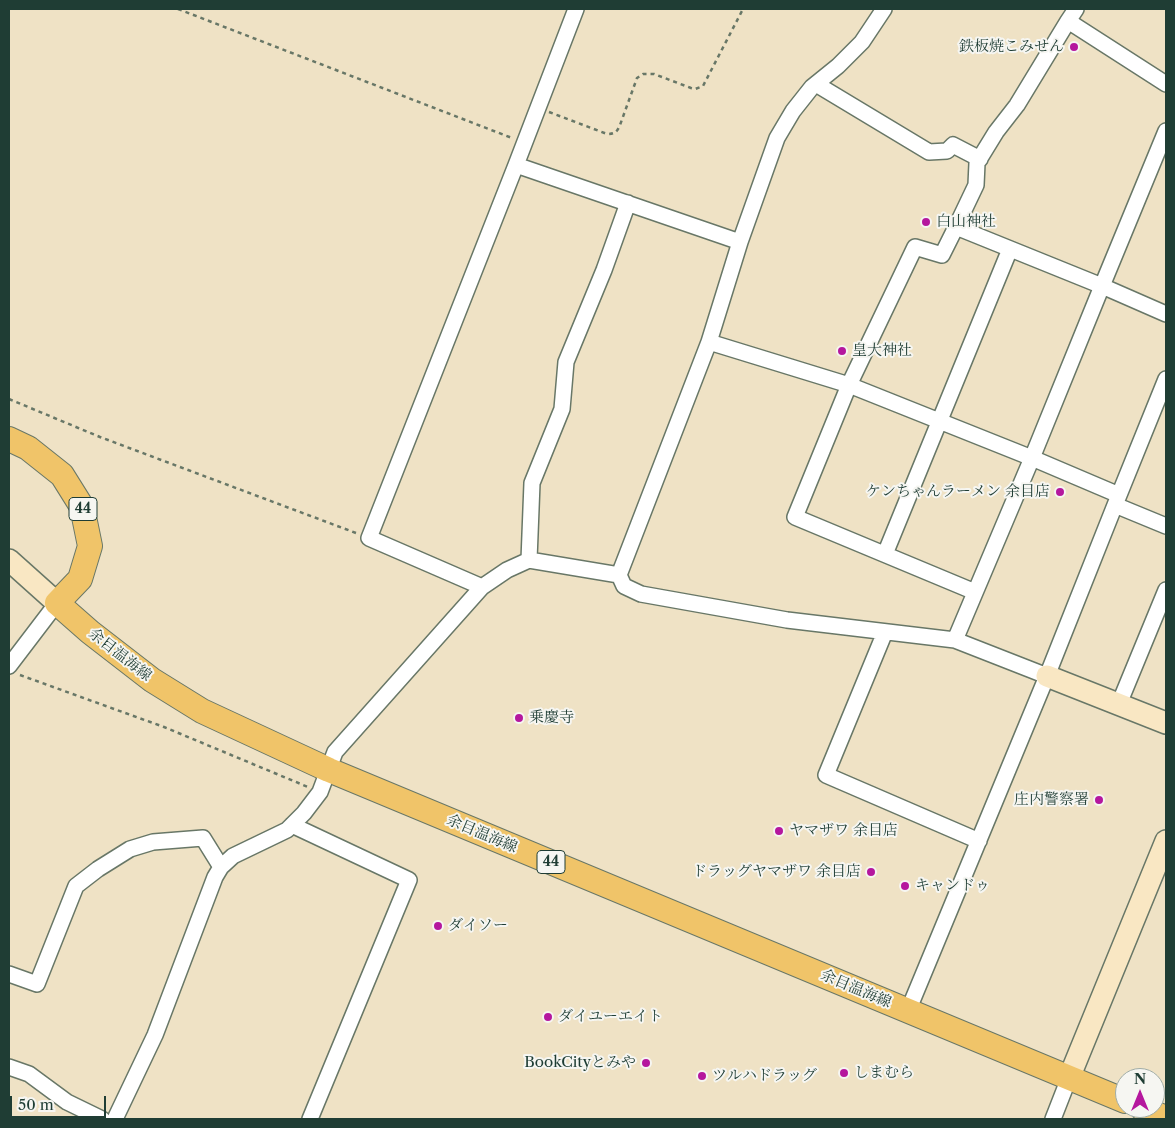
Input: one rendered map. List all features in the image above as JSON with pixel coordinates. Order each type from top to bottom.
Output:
[{"type":"main road","name":"44","points":[[9,439],[28,448],[62,475],[82,507],[90,546],[80,579],[57,603]]},
{"type":"main road","name":"余目温海線","points":[[57,603],[90,632],[152,680],[202,711],[329,770],[1115,1097]]},
{"type":"street","points":[[482,587],[369,538],[576,9]]},
{"type":"street","points":[[884,9],[862,42],[838,66],[812,87],[792,111],[776,138],[740,242],[709,342],[619,575],[624,586],[641,594],[787,620],[956,640],[1166,723]]},
{"type":"street","points":[[976,592],[795,517],[849,385],[915,247],[942,255],[976,185],[980,159],[996,132],[1017,105],[1072,15],[1166,84]]},
{"type":"street","points":[[816,84],[930,152],[947,151],[953,145],[980,159]]},
{"type":"street","points":[[956,640],[1166,131]]},
{"type":"street","points":[[516,165],[740,242]]},
{"type":"street","points":[[529,560],[532,483],[562,408],[566,362],[604,270],[628,203]]},
{"type":"street","points":[[956,228],[1102,286],[1166,314]]},
{"type":"street","points":[[885,554],[1010,249]]},
{"type":"street","points":[[709,342],[849,385],[1032,458],[1166,526]]},
{"type":"street","points":[[908,1011],[1047,676],[1166,379]]},
{"type":"street","points":[[9,560],[57,603],[13,670]]},
{"type":"street","points":[[115,1119],[155,1036],[215,877],[221,867],[233,856],[288,830],[304,814],[320,792],[335,752],[482,587],[507,570],[529,560],[619,575]]},
{"type":"street","points":[[1119,704],[1166,590]]},
{"type":"street","points":[[885,632],[826,775],[979,841]]},
{"type":"street","points":[[292,825],[409,880],[310,1119]]},
{"type":"street","points":[[9,974],[37,984],[76,886],[98,869],[130,849],[153,842],[203,838],[221,867]]},
{"type":"street","points":[[1052,1119],[1166,841]]},
{"type":"street","points":[[9,1067],[29,1074],[67,1102],[102,1119]]},
{"type":"path","points":[[178,9],[524,143]]},
{"type":"path","points":[[544,110],[608,134],[616,133],[637,78],[644,74],[654,74],[695,89],[703,86],[744,9]]},
{"type":"path","points":[[9,399],[100,437],[369,538]]},
{"type":"path","points":[[13,670],[164,727],[320,792]]},
{"type":"place","name":"鉄板焼こみせん","points":[[1074,47]]},
{"type":"place","name":"白山神社","points":[[926,222]]},
{"type":"place","name":"皇大神社","points":[[842,351]]},
{"type":"place","name":"ケンちゃんラーメン 余目店","points":[[1060,492]]},
{"type":"place","name":"乗慶寺","points":[[519,718]]},
{"type":"place","name":"庄内警察署","points":[[1099,800]]},
{"type":"place","name":"ヤマザワ 余目店","points":[[779,831]]},
{"type":"place","name":"ドラッグヤマザワ 余目店","points":[[871,872]]},
{"type":"place","name":"キャンドゥ","points":[[905,886]]},
{"type":"place","name":"ダイソー","points":[[438,926]]},
{"type":"place","name":"ダイユーエイト","points":[[548,1017]]},
{"type":"place","name":"BookCityとみや","points":[[646,1063]]},
{"type":"place","name":"しまむら","points":[[844,1073]]},
{"type":"place","name":"ツルハドラッグ","points":[[702,1076]]}]
